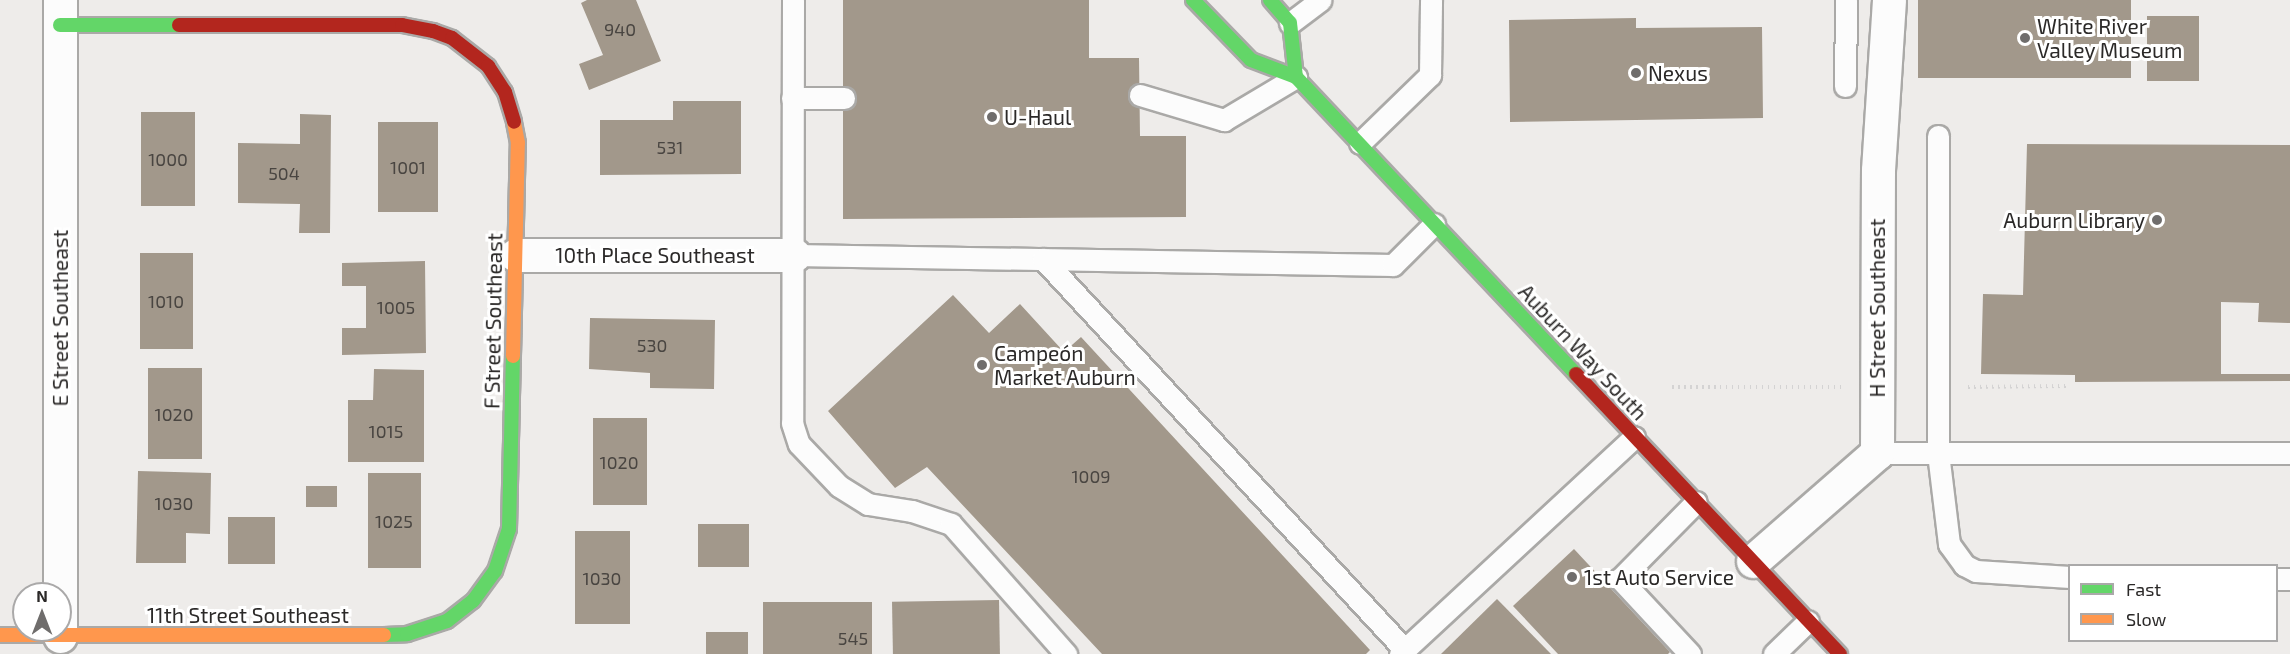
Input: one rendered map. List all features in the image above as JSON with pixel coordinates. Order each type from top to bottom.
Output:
[{"type":"street","name":"Auburn Way South","points":[[1193,0],[1251,60],[1296,77],[1840,654]]},
{"type":"street","points":[[1270,0],[1290,23],[1296,77]]},
{"type":"street","name":"H Street Southeast","points":[[1876,453],[1878,170],[1889,0]]},
{"type":"street","name":"F Street Southeast","points":[[60,12],[402,25],[447,36],[478,56],[505,92],[516,127],[518,162],[510,520],[501,559],[482,591]]},
{"type":"street","name":"E Street Southeast","points":[[60,12],[60,582]]},
{"type":"street","name":"10th Place Southeast","points":[[516,255],[794,255]]},
{"type":"street","points":[[1753,561],[1876,453]]},
{"type":"street","name":"11th Street Southeast","points":[[72,636],[399,635],[447,621],[467,607],[482,591]]},
{"type":"lane","points":[[793,0],[792,423],[799,444],[840,486],[868,504],[912,511],[951,524],[1066,654]]},
{"type":"lane","points":[[1290,23],[1320,0]]},
{"type":"lane","points":[[1360,143],[1430,75],[1431,0]]},
{"type":"lane","points":[[1845,86],[1846,0]]},
{"type":"lane","points":[[1140,95],[1224,120],[1296,77]]},
{"type":"lane","points":[[792,98],[844,98]]},
{"type":"lane","points":[[1938,136],[1938,453],[1949,544],[1964,565],[1990,573],[2068,577]]},
{"type":"lane","points":[[794,255],[1393,265],[1434,224]]},
{"type":"lane","points":[[1043,259],[1402,652],[1634,437]]},
{"type":"lane","points":[[1876,453],[2290,453]]},
{"type":"lane","points":[[1690,654],[1620,579],[1696,502]]},
{"type":"lane","points":[[1774,654],[1808,621]]},
{"type":"path","points":[[1958,387],[2069,386]]},
{"type":"path","points":[[1672,387],[1842,387]]},
{"type":"building","points":[[587,0],[636,0],[661,61],[589,90],[579,64],[603,55],[581,3]]},
{"type":"building","name":"U-Haul","points":[[843,0],[1089,0],[1089,58],[1139,58],[1140,136],[1186,136],[1186,217],[843,219]]},
{"type":"building","name":"White River Valley Museum","points":[[1918,0],[2131,0],[2131,78],[1918,78]]},
{"type":"building","points":[[2147,16],[2199,16],[2199,81],[2147,81]]},
{"type":"building","name":"Nexus","points":[[1636,18],[1636,28],[1762,27],[1763,118],[1510,122],[1509,20]]},
{"type":"building","points":[[673,101],[741,101],[741,174],[600,175],[600,120],[673,120]]},
{"type":"building","points":[[141,112],[195,112],[195,206],[141,206]]},
{"type":"building","points":[[300,114],[331,115],[330,233],[299,233],[300,204],[238,203],[238,143],[300,144]]},
{"type":"building","points":[[378,122],[438,122],[438,212],[378,212]]},
{"type":"building","name":"Auburn Library","points":[[2027,144],[2290,145],[2290,323],[2258,322],[2259,303],[2221,302],[2221,374],[2290,374],[2290,381],[2075,382],[2075,375],[1981,374],[1983,294],[2023,295]]},
{"type":"building","points":[[140,253],[193,253],[193,349],[140,349]]},
{"type":"building","points":[[425,261],[426,353],[342,355],[342,328],[366,328],[366,286],[342,286],[342,263]]},
{"type":"building","points":[[953,295],[989,333],[1020,304],[1064,352],[1081,337],[1370,650],[1366,654],[1102,654],[927,467],[895,488],[828,411]]},
{"type":"building","points":[[590,318],[715,320],[714,389],[650,388],[650,373],[589,369]]},
{"type":"building","points":[[148,368],[202,368],[202,459],[148,459]]},
{"type":"building","points":[[374,369],[424,370],[424,462],[348,462],[348,400],[373,400]]},
{"type":"building","points":[[593,418],[647,418],[647,505],[593,505]]},
{"type":"building","points":[[138,471],[211,473],[210,534],[186,533],[186,563],[136,563]]},
{"type":"building","points":[[368,473],[421,473],[421,568],[368,568]]},
{"type":"building","points":[[306,486],[337,486],[337,507],[306,507]]},
{"type":"building","points":[[228,517],[275,517],[275,564],[228,564]]},
{"type":"building","points":[[698,524],[749,524],[749,567],[698,567]]},
{"type":"building","points":[[575,531],[630,531],[630,624],[575,624]]},
{"type":"building","name":"1st Auto Service","points":[[1574,549],[1670,652],[1668,654],[1558,654],[1513,606]]},
{"type":"building","points":[[1497,599],[1551,654],[1441,654]]},
{"type":"building","points":[[999,600],[1000,654],[893,654],[892,602]]},
{"type":"building","points":[[763,602],[872,602],[872,654],[763,654]]},
{"type":"building","points":[[706,632],[748,632],[748,654],[706,654]]},
{"type":"traffic: fast","points":[[1193,0],[1251,60],[1296,77],[1576,374]]},
{"type":"traffic: fast","points":[[1270,0],[1290,23],[1296,77]]},
{"type":"traffic: fast","points":[[60,25],[179,25]]},
{"type":"traffic: fast","points":[[384,635],[407,634],[447,621],[473,601],[495,571],[509,529],[513,356]]},
{"type":"traffic: slow","points":[[513,356],[518,143],[514,122]]},
{"type":"traffic: slow","points":[[0,635],[384,635]]},
{"type":"traffic: jam","points":[[179,25],[402,25],[433,31],[452,38],[488,66],[505,92],[514,122]]},
{"type":"traffic: jam","points":[[1576,374],[1840,654]]},
{"type":"place","name":"White River Valley Museum","points":[[2025,38]]},
{"type":"place","name":"Nexus","points":[[1636,73]]},
{"type":"place","name":"U-Haul","points":[[992,117]]},
{"type":"place","name":"Auburn Library","points":[[2157,220]]},
{"type":"place","name":"Campeón Market Auburn","points":[[982,365]]},
{"type":"place","name":"1st Auto Service","points":[[1572,577]]}]
